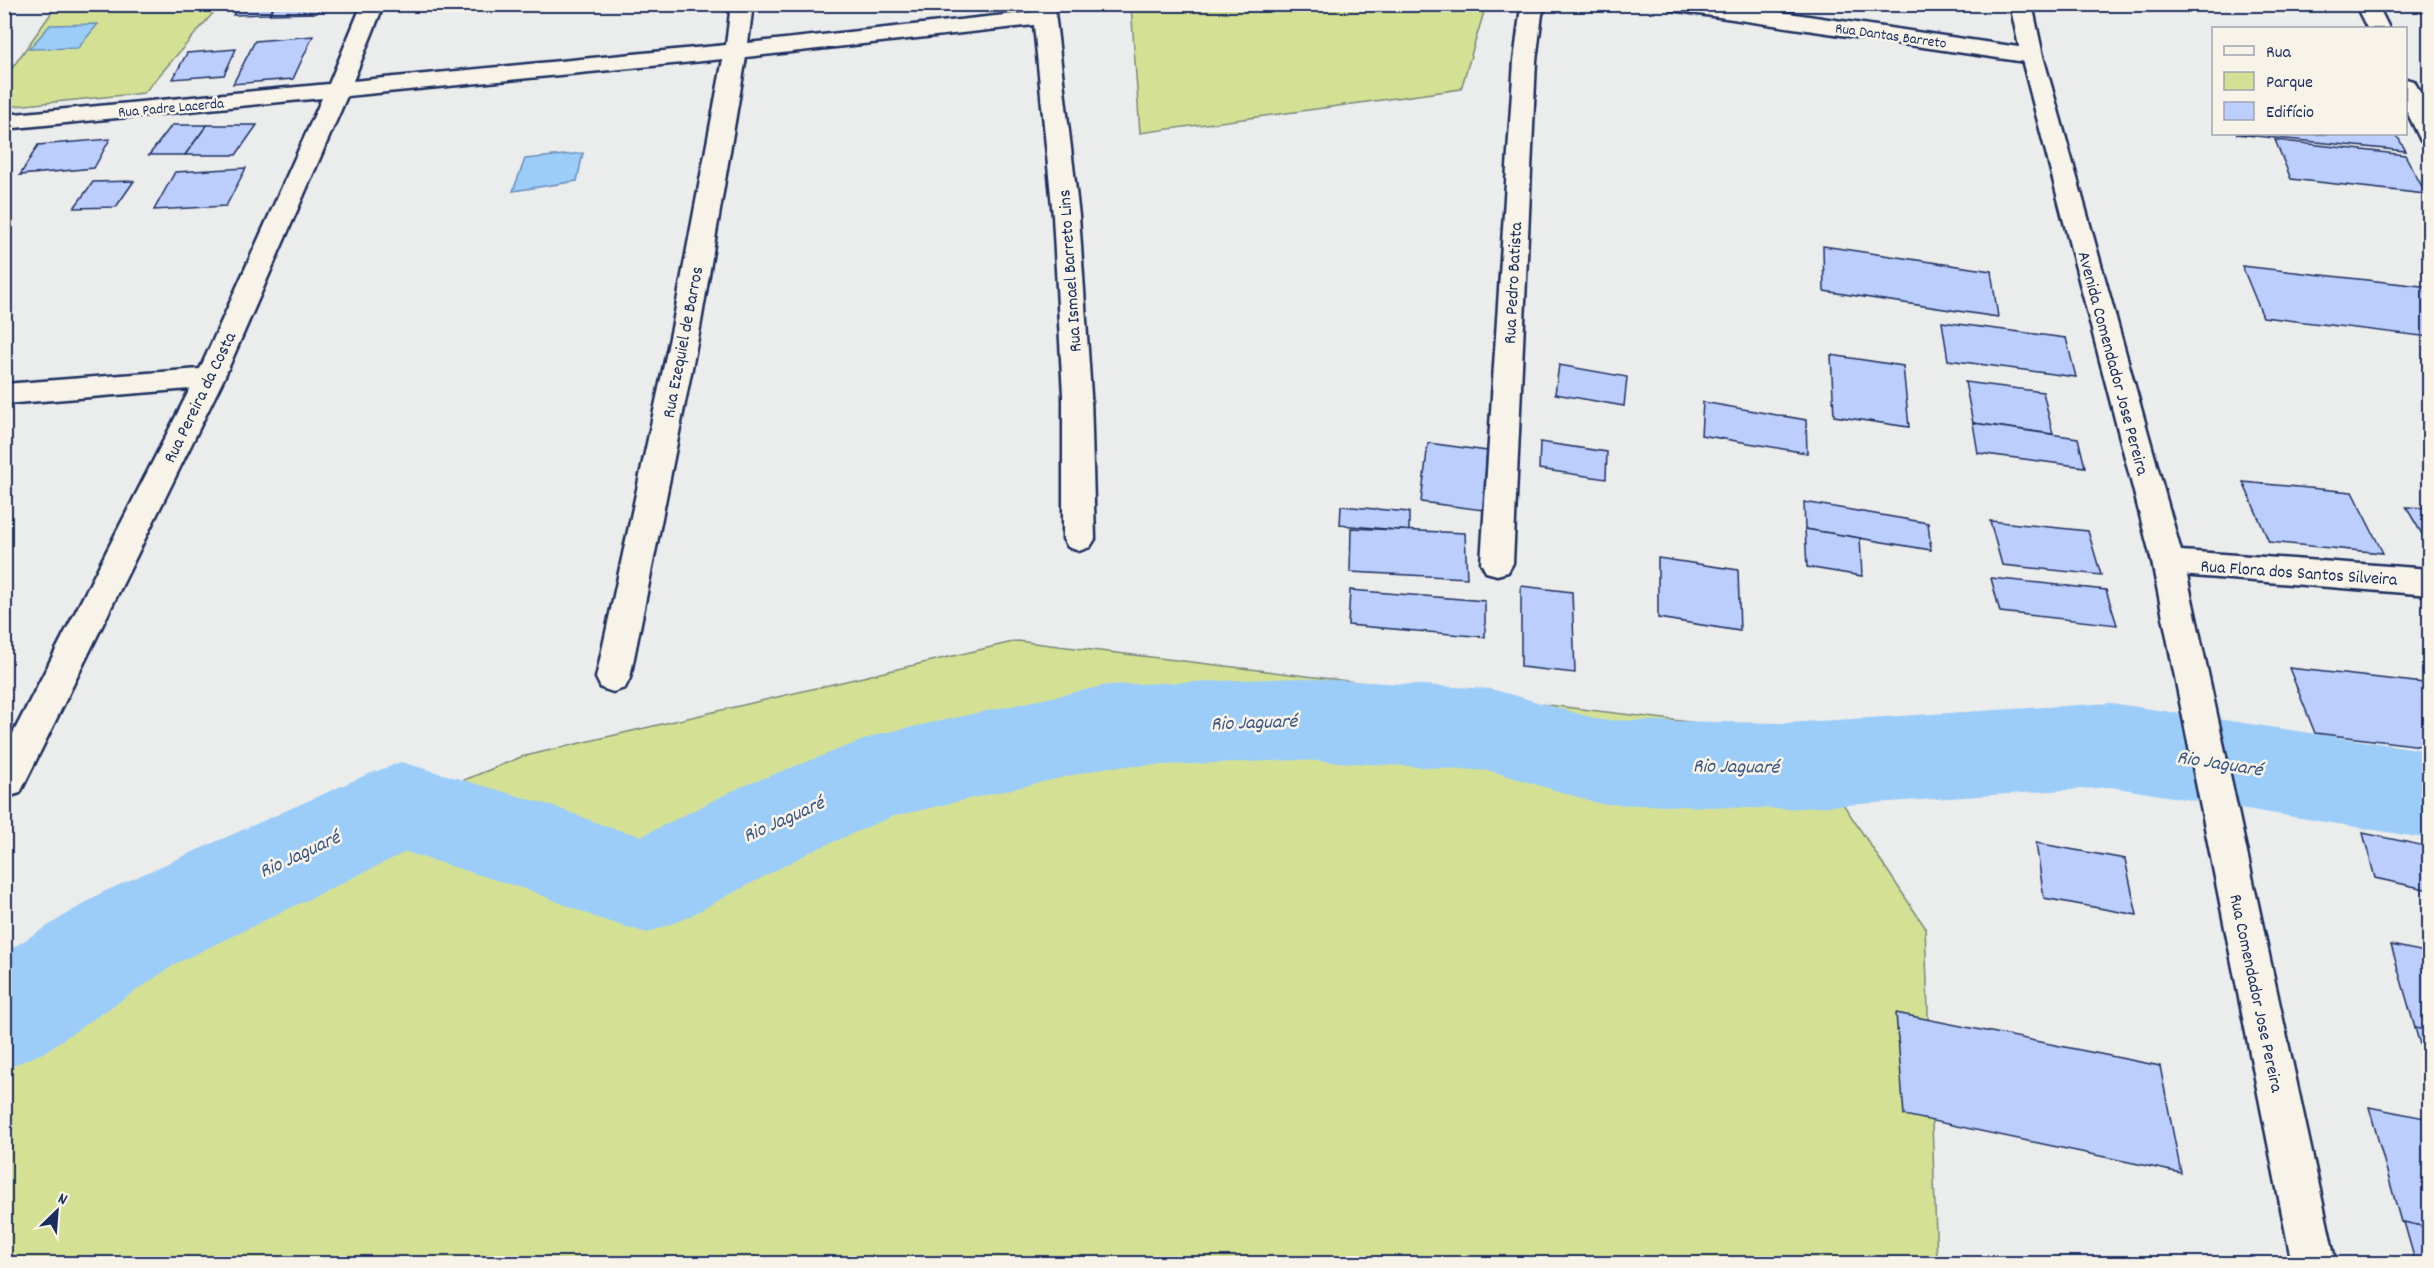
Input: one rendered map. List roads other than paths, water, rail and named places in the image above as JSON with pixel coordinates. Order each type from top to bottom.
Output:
[{"type":"street","name":"Rua Pereira da Costa","points":[[6,782],[210,378],[338,91],[373,4]]},
{"type":"street","name":"Rua Ezequiel de Barros","points":[[612,678],[687,328],[736,51],[742,4]]},
{"type":"street","name":"Rua Pedro Batista","points":[[1497,563],[1525,61],[1531,14],[1537,4]]},
{"type":"street","name":"Rua Dantas Barreto","points":[[1678,4],[2032,56]]},
{"type":"street","name":"Avenida Comendador Jose Pereira","points":[[2021,4],[2032,56],[2168,562],[2201,723]]},
{"type":"street","points":[[2366,4],[2378,27]]},
{"type":"street","name":"Rua Padre Lacerda","points":[[4,122],[736,51],[1043,11]]},
{"type":"street","name":"Rua Ismael Barreto Lins","points":[[1043,11],[1066,216],[1077,395],[1079,539]]},
{"type":"street","points":[[2415,93],[2430,136]]},
{"type":"street","points":[[4,394],[210,378]]},
{"type":"street","name":"Rua Flora dos Santos Silveira","points":[[2168,562],[2430,582]]},
{"type":"street","name":"Rua Comendador Jose Pereira","points":[[2201,723],[2314,1263]]},
{"type":"water","points":[[98,24],[78,48],[29,49],[50,25]]},
{"type":"water","points":[[583,153],[577,181],[513,191],[525,159]]},
{"type":"waterway","name":"Rio Jaguaré","points":[[4,1015],[139,928],[401,806],[553,852],[600,872],[647,885],[774,820],[879,777],[1108,726],[1300,719],[1491,730],[1601,762],[1786,766],[2111,745],[2430,795]]},
{"type":"waterway","name":"Rio Jaguaré","points":[[4,1034],[65,993],[139,928]]}]
